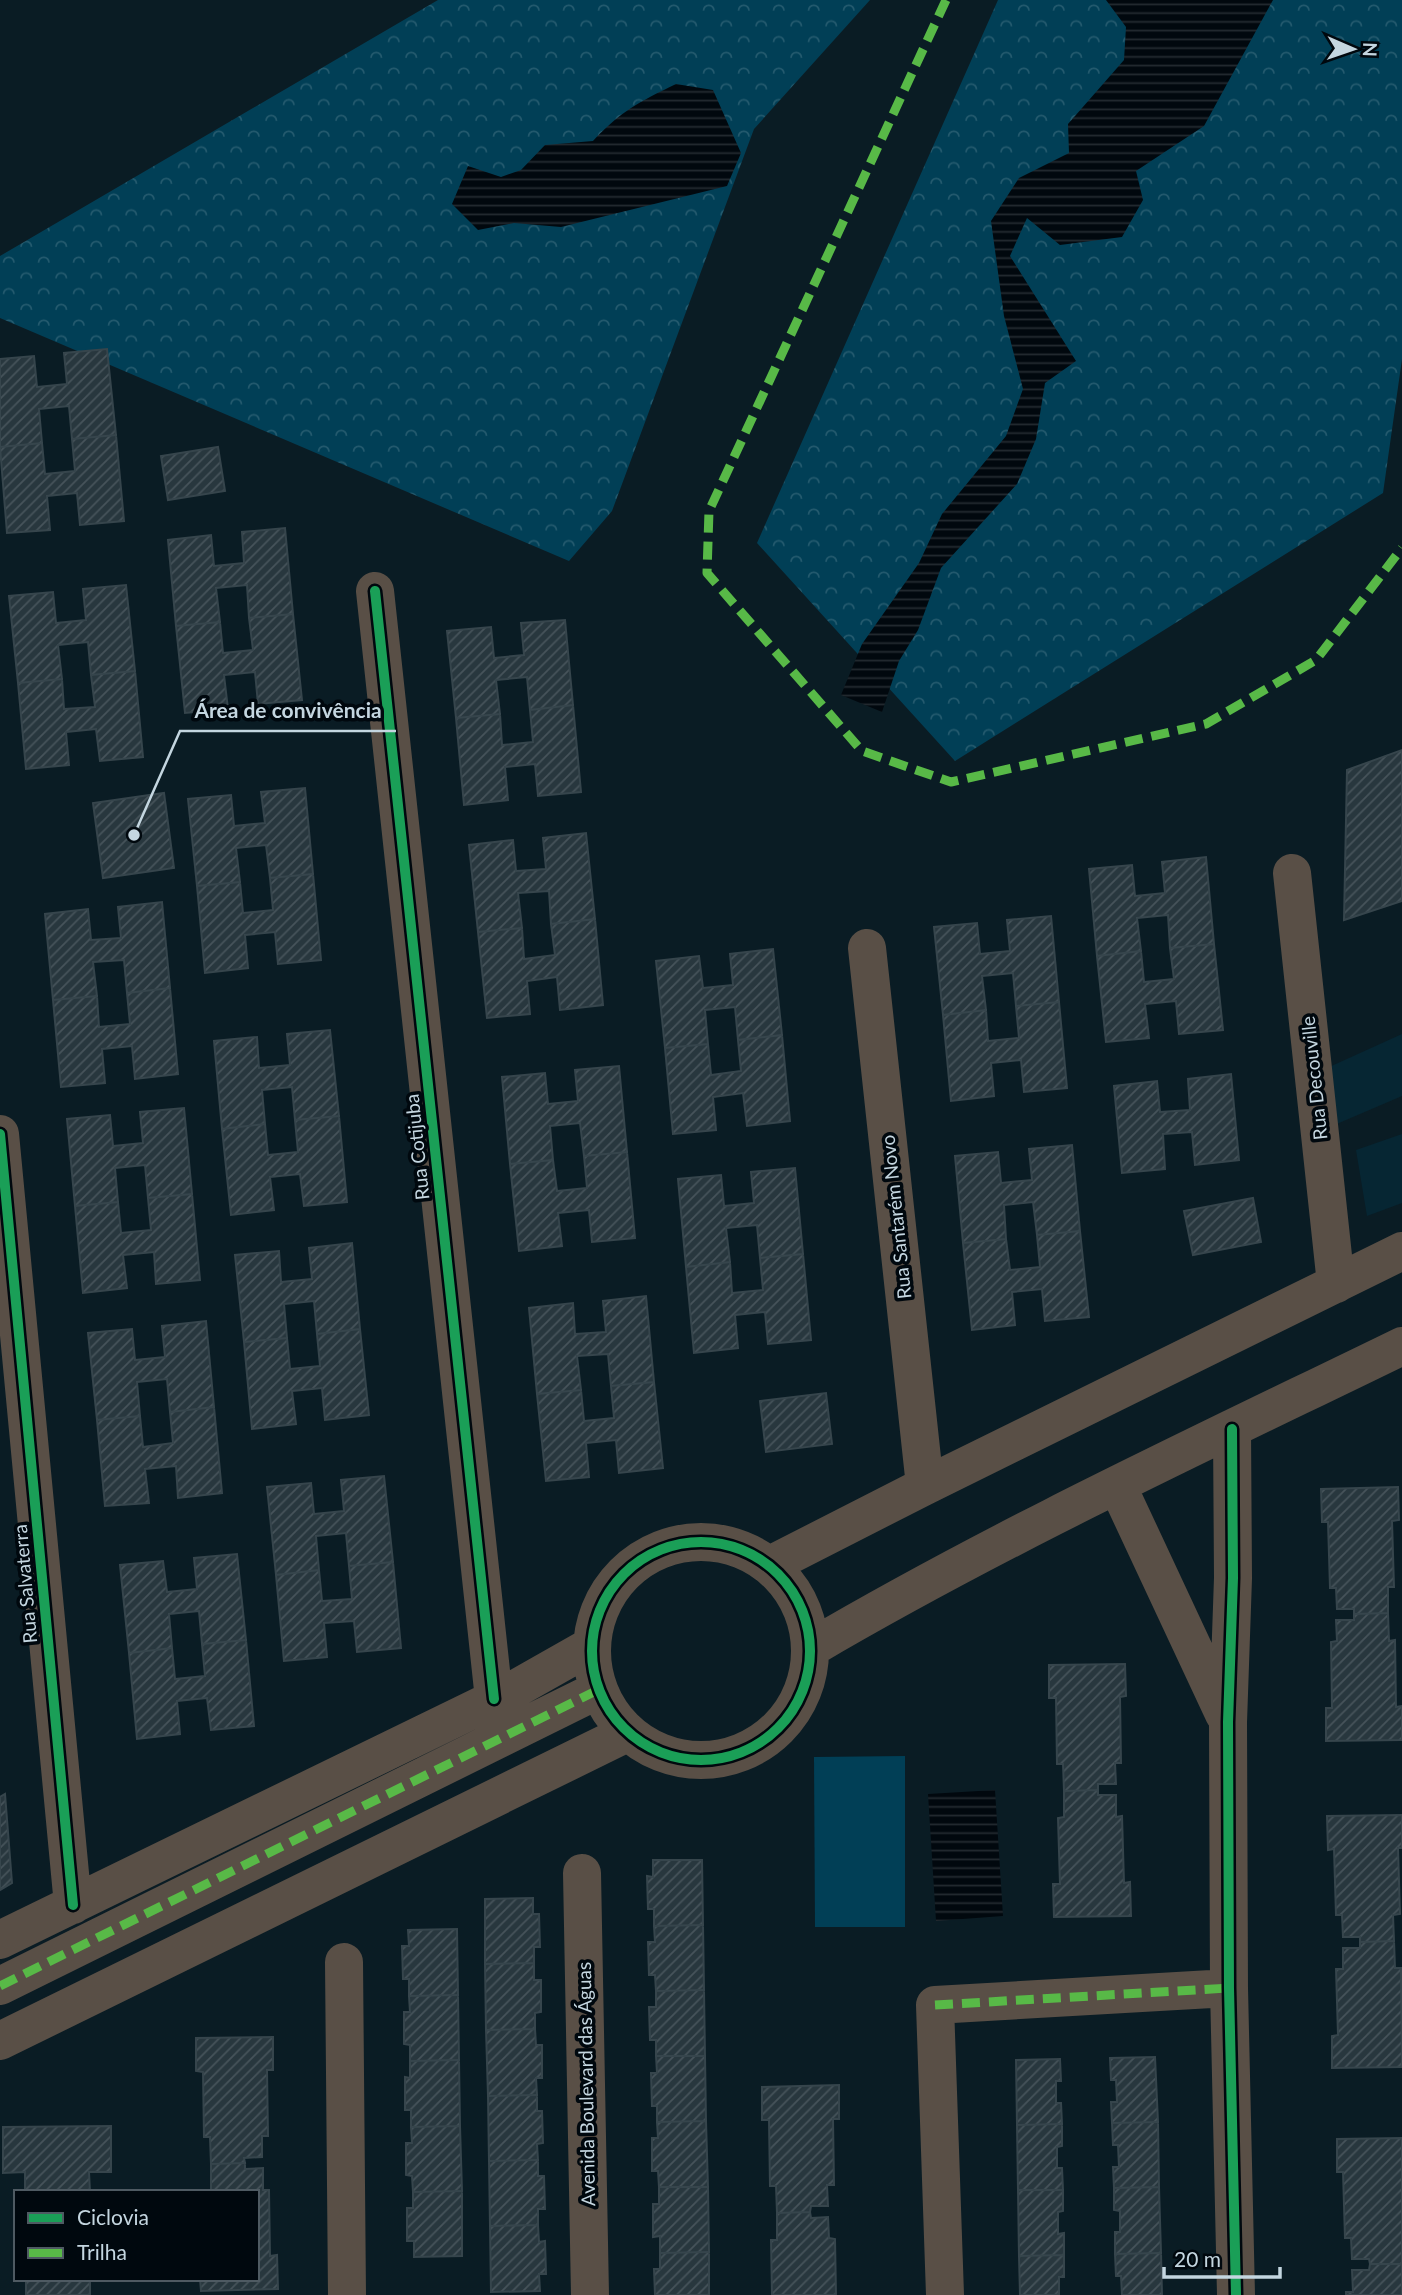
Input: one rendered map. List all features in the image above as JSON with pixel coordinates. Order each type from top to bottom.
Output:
[{"type":"street","name":"Rua Cotijuba","points":[[375,591],[494,1699]]},
{"type":"street","name":"Rua Decouville","points":[[1292,873],[1336,1284]]},
{"type":"street","name":"Rua Santarém Novo","points":[[867,947],[925,1486]]},
{"type":"street","name":"Rua Salvaterra","points":[[0,1134],[73,1905]]},
{"type":"street","points":[[770,1566],[925,1486],[1402,1251]]},
{"type":"street","points":[[811,1648],[904,1593],[1117,1485],[1402,1346]]},
{"type":"street","points":[[1232,1429],[1233,1590],[1228,1722],[1229,1988],[1236,2295]]},
{"type":"street","points":[[1117,1485],[1228,1722]]},
{"type":"street","points":[[706,1541],[740,1548],[770,1566],[791,1589],[806,1617],[811,1648],[806,1685],[789,1717],[764,1742],[730,1758],[694,1762],[658,1753],[627,1733],[610,1713],[598,1690],[591,1646],[599,1612],[615,1582],[641,1559],[672,1545],[706,1541]]},
{"type":"street","points":[[0,1940],[494,1699],[591,1646]]},
{"type":"street","points":[[0,1986],[598,1690]]},
{"type":"street","points":[[0,2042],[627,1733]]},
{"type":"street","name":"Avenida Boulevard das Águas","points":[[582,1873],[590,2295]]},
{"type":"street","points":[[344,1962],[347,2295]]},
{"type":"street","points":[[945,2295],[935,2005],[1229,1988]]},
{"type":"shaded area","points":[[1106,0],[1273,0],[1204,126],[1136,171],[1143,200],[1122,237],[1060,245],[1027,218],[1010,256],[1076,361],[1045,383],[1036,439],[1017,484],[941,568],[918,630],[899,661],[882,712],[841,695],[862,644],[919,563],[942,514],[1006,436],[1023,389],[1004,316],[991,221],[1019,178],[1069,153],[1068,124],[1124,60],[1126,27]]},
{"type":"shaded area","points":[[676,84],[713,90],[741,153],[727,186],[561,227],[514,223],[478,230],[452,204],[468,166],[501,177],[521,170],[545,145],[593,141],[631,108]]},
{"type":"shaded area","points":[[1402,1034],[1402,1096],[1332,1126],[1327,1068]]},
{"type":"shaded area","points":[[1402,1134],[1402,1203],[1367,1216],[1356,1150]]},
{"type":"shaded area","points":[[995,1790],[1003,1916],[936,1921],[928,1794]]},
{"type":"green space","points":[[438,0],[870,0],[754,129],[612,511],[569,561],[0,318],[0,256]]},
{"type":"green space","points":[[998,0],[1402,0],[1402,359],[1383,493],[955,761],[757,543]]},
{"type":"green space","points":[[905,1756],[905,1927],[815,1927],[814,1757]]},
{"type":"building","points":[[107,349],[116,435],[72,439],[69,406],[39,409],[42,443],[0,447],[0,359],[34,356],[37,387],[67,384],[64,353]]},
{"type":"building","points":[[116,435],[124,521],[80,525],[77,493],[47,496],[50,530],[7,533],[0,447],[42,443],[45,474],[75,471],[72,439]]},
{"type":"building","points":[[218,447],[225,491],[168,500],[161,456]]},
{"type":"building","points":[[285,528],[293,614],[249,618],[247,585],[216,588],[220,622],[176,626],[168,540],[211,535],[214,566],[244,563],[242,532]]},
{"type":"building","points":[[126,585],[135,671],[91,675],[88,642],[58,645],[62,679],[18,683],[9,596],[53,592],[56,623],[86,620],[83,589]]},
{"type":"building","points":[[293,614],[302,700],[258,704],[255,672],[224,675],[228,709],[185,713],[176,626],[220,622],[223,653],[253,650],[249,618]]},
{"type":"building","points":[[565,620],[573,705],[530,710],[527,677],[496,680],[500,714],[456,718],[447,631],[491,627],[494,658],[524,655],[521,623]]},
{"type":"building","points":[[135,671],[143,757],[100,761],[96,729],[66,732],[69,765],[26,769],[18,683],[62,679],[64,709],[95,707],[91,675]]},
{"type":"building","points":[[573,705],[581,792],[538,796],[535,764],[505,767],[508,800],[464,805],[456,718],[500,714],[502,745],[533,742],[530,710]]},
{"type":"building","points":[[1402,750],[1402,901],[1344,920],[1347,770]]},
{"type":"building","points":[[305,788],[313,874],[270,878],[266,845],[236,848],[240,882],[197,886],[188,799],[231,795],[234,826],[265,823],[261,792]]},
{"type":"building","points":[[164,793],[174,868],[103,878],[93,803]]},
{"type":"building","points":[[586,833],[595,919],[551,924],[549,891],[518,893],[522,928],[478,932],[469,845],[513,840],[516,871],[546,869],[543,838]]},
{"type":"building","points":[[1206,857],[1214,944],[1170,948],[1168,915],[1137,918],[1141,951],[1097,956],[1089,869],[1132,865],[1135,896],[1165,893],[1162,862]]},
{"type":"building","points":[[313,874],[321,960],[278,964],[275,932],[245,935],[248,968],[205,973],[197,886],[240,882],[243,913],[273,910],[270,878]]},
{"type":"building","points":[[162,902],[170,988],[127,993],[124,960],[93,962],[97,996],[53,1000],[45,914],[88,909],[91,940],[121,938],[118,907]]},
{"type":"building","points":[[1051,916],[1059,1002],[1016,1006],[1013,973],[982,976],[986,1010],[943,1015],[934,927],[977,923],[980,954],[1010,951],[1007,920]]},
{"type":"building","points":[[595,919],[603,1005],[560,1010],[557,977],[527,981],[530,1014],[487,1018],[478,932],[522,928],[524,959],[555,955],[551,924]]},
{"type":"building","points":[[1214,944],[1223,1030],[1179,1034],[1176,1001],[1145,1004],[1149,1038],[1106,1042],[1097,956],[1141,951],[1144,982],[1174,979],[1170,948]]},
{"type":"building","points":[[773,949],[782,1035],[738,1040],[735,1007],[705,1010],[708,1044],[665,1048],[656,961],[699,956],[703,988],[733,985],[730,954]]},
{"type":"building","points":[[170,988],[178,1074],[135,1079],[132,1046],[102,1049],[105,1083],[61,1087],[53,1000],[97,996],[99,1027],[130,1024],[127,993]]},
{"type":"building","points":[[1059,1002],[1067,1088],[1024,1092],[1021,1060],[991,1063],[994,1096],[951,1101],[943,1015],[986,1010],[988,1041],[1019,1038],[1016,1006]]},
{"type":"building","points":[[330,1030],[339,1116],[295,1120],[292,1087],[262,1090],[265,1124],[222,1129],[214,1041],[257,1037],[259,1068],[290,1065],[287,1034]]},
{"type":"building","points":[[782,1035],[790,1121],[747,1126],[743,1093],[713,1097],[716,1130],[673,1134],[665,1048],[708,1044],[711,1075],[741,1071],[738,1040]]},
{"type":"building","points":[[619,1066],[627,1152],[584,1156],[580,1123],[550,1126],[553,1160],[510,1164],[502,1077],[545,1073],[548,1104],[578,1101],[575,1070]]},
{"type":"building","points":[[1231,1074],[1239,1160],[1195,1165],[1192,1132],[1163,1134],[1165,1169],[1122,1173],[1114,1086],[1157,1081],[1160,1112],[1190,1110],[1188,1079]]},
{"type":"building","points":[[184,1108],[192,1194],[148,1198],[145,1165],[115,1168],[118,1202],[75,1206],[67,1119],[110,1115],[113,1146],[143,1143],[140,1112]]},
{"type":"building","points":[[339,1116],[347,1202],[304,1206],[300,1174],[270,1177],[274,1210],[231,1215],[222,1129],[265,1124],[268,1155],[298,1152],[295,1120]]},
{"type":"building","points":[[1072,1145],[1080,1231],[1037,1235],[1033,1202],[1004,1205],[1006,1239],[963,1243],[955,1156],[998,1152],[1001,1183],[1032,1180],[1029,1149]]},
{"type":"building","points":[[627,1152],[635,1238],[592,1242],[589,1210],[558,1213],[562,1246],[519,1251],[510,1164],[553,1160],[557,1191],[587,1188],[584,1156]]},
{"type":"building","points":[[795,1168],[803,1254],[760,1258],[757,1225],[726,1228],[730,1262],[686,1267],[678,1179],[721,1175],[724,1206],[754,1203],[751,1172]]},
{"type":"building","points":[[192,1194],[200,1280],[156,1284],[154,1252],[123,1255],[127,1288],[83,1293],[75,1206],[118,1202],[121,1233],[151,1230],[148,1198]]},
{"type":"building","points":[[1253,1198],[1261,1242],[1193,1255],[1184,1211]]},
{"type":"building","points":[[1080,1231],[1089,1317],[1045,1321],[1042,1289],[1012,1292],[1015,1325],[972,1330],[963,1243],[1006,1239],[1010,1270],[1040,1267],[1037,1235]]},
{"type":"building","points":[[352,1243],[360,1329],[317,1334],[314,1301],[284,1304],[287,1338],[244,1342],[235,1255],[279,1251],[281,1282],[312,1279],[309,1248]]},
{"type":"building","points":[[803,1254],[811,1340],[768,1344],[765,1312],[735,1315],[738,1348],[694,1353],[686,1267],[730,1262],[732,1293],[763,1290],[760,1258]]},
{"type":"building","points":[[646,1296],[654,1382],[611,1386],[608,1354],[577,1356],[581,1390],[537,1394],[529,1308],[573,1303],[575,1334],[606,1332],[603,1301]]},
{"type":"building","points":[[206,1321],[214,1407],[170,1412],[167,1379],[137,1382],[140,1416],[97,1420],[88,1333],[132,1329],[135,1360],[165,1357],[162,1326]]},
{"type":"building","points":[[360,1329],[369,1415],[325,1420],[322,1388],[292,1391],[296,1424],[252,1429],[244,1342],[287,1338],[290,1369],[320,1366],[317,1334]]},
{"type":"building","points":[[654,1382],[663,1468],[619,1473],[616,1440],[586,1443],[589,1477],[546,1481],[537,1394],[581,1390],[584,1421],[614,1418],[611,1386]]},
{"type":"building","points":[[826,1393],[832,1444],[766,1452],[760,1401]]},
{"type":"building","points":[[214,1407],[222,1493],[178,1498],[176,1466],[145,1469],[149,1503],[105,1506],[97,1420],[140,1416],[143,1447],[173,1443],[170,1412]]},
{"type":"building","points":[[384,1476],[393,1562],[349,1566],[346,1533],[316,1536],[319,1570],[276,1575],[267,1487],[311,1483],[314,1514],[344,1511],[341,1480]]},
{"type":"building","points":[[1398,1487],[1399,1520],[1392,1521],[1394,1587],[1388,1587],[1388,1613],[1354,1614],[1354,1609],[1337,1609],[1336,1588],[1330,1588],[1328,1522],[1322,1522],[1321,1489]]},
{"type":"building","points":[[237,1554],[246,1640],[202,1644],[199,1611],[169,1614],[172,1648],[129,1653],[120,1565],[163,1561],[167,1592],[197,1589],[194,1558]]},
{"type":"building","points":[[393,1562],[401,1648],[357,1652],[354,1621],[324,1623],[327,1657],[284,1661],[276,1575],[319,1570],[322,1601],[352,1599],[349,1566]]},
{"type":"building","points":[[1388,1613],[1389,1641],[1395,1640],[1396,1707],[1402,1706],[1402,1740],[1326,1741],[1326,1708],[1332,1708],[1331,1642],[1337,1641],[1336,1620],[1354,1620],[1354,1614]]},
{"type":"building","points":[[246,1640],[254,1726],[211,1730],[207,1698],[177,1701],[180,1734],[137,1739],[129,1653],[172,1648],[175,1679],[205,1676],[202,1644]]},
{"type":"building","points":[[1125,1664],[1126,1696],[1120,1697],[1121,1763],[1115,1763],[1116,1784],[1098,1784],[1098,1790],[1064,1791],[1063,1764],[1057,1764],[1056,1698],[1049,1698],[1049,1665]]},
{"type":"building","points":[[1098,1790],[1098,1795],[1116,1795],[1116,1817],[1122,1816],[1124,1883],[1130,1882],[1131,1916],[1054,1917],[1053,1884],[1060,1884],[1058,1818],[1064,1817],[1064,1791]]},
{"type":"building","points":[[5,1794],[12,1883],[0,1890],[0,1797]]},
{"type":"building","points":[[1402,1815],[1402,1848],[1398,1848],[1400,1914],[1393,1915],[1394,1941],[1360,1942],[1360,1937],[1343,1937],[1342,1915],[1336,1915],[1334,1849],[1328,1850],[1327,1816]]},
{"type":"building","points":[[653,1860],[702,1860],[703,1925],[654,1926],[654,1909],[648,1909],[647,1876],[653,1877]]},
{"type":"building","points":[[533,1898],[533,1914],[539,1914],[540,1947],[534,1947],[534,1963],[485,1964],[485,1899]]},
{"type":"building","points":[[703,1925],[704,1990],[656,1991],[655,1975],[649,1975],[648,1942],[655,1942],[654,1926]]},
{"type":"building","points":[[457,1929],[458,1995],[409,1996],[409,1979],[403,1979],[402,1946],[409,1946],[408,1930]]},
{"type":"building","points":[[1394,1941],[1395,1968],[1401,1968],[1402,2067],[1332,2068],[1332,2036],[1338,2035],[1336,1969],[1343,1969],[1343,1948],[1360,1948],[1360,1942]]},
{"type":"building","points":[[534,1963],[534,1980],[541,1980],[541,2012],[535,2013],[535,2029],[486,2030],[485,1964]]},
{"type":"building","points":[[704,1990],[705,2056],[656,2056],[656,2040],[650,2040],[649,2007],[656,2007],[656,1991]]},
{"type":"building","points":[[458,1995],[459,2060],[410,2061],[410,2045],[404,2044],[404,2012],[410,2012],[409,1996]]},
{"type":"building","points":[[535,2029],[536,2045],[542,2045],[542,2078],[536,2078],[537,2095],[488,2096],[486,2030]]},
{"type":"building","points":[[273,2037],[273,2070],[267,2070],[268,2136],[262,2136],[262,2157],[244,2158],[245,2163],[211,2164],[210,2137],[204,2137],[203,2072],[196,2071],[196,2038]]},
{"type":"building","points":[[656,2056],[705,2056],[706,2121],[657,2122],[657,2106],[652,2106],[651,2073],[657,2073]]},
{"type":"building","points":[[1155,2057],[1158,2122],[1112,2123],[1111,2102],[1117,2102],[1116,2080],[1111,2080],[1110,2058]]},
{"type":"building","points":[[1060,2059],[1061,2081],[1056,2081],[1056,2103],[1061,2103],[1062,2124],[1017,2125],[1016,2060]]},
{"type":"building","points":[[459,2060],[460,2126],[411,2127],[411,2110],[405,2110],[405,2077],[410,2078],[410,2061]]},
{"type":"building","points":[[839,2085],[839,2119],[833,2119],[834,2185],[827,2185],[828,2206],[811,2206],[810,2212],[777,2213],[776,2186],[770,2186],[769,2120],[762,2120],[762,2087]]},
{"type":"building","points":[[537,2095],[537,2111],[542,2111],[543,2143],[537,2144],[538,2160],[489,2161],[488,2096]]},
{"type":"building","points":[[706,2121],[708,2187],[659,2187],[658,2171],[652,2171],[652,2138],[658,2138],[657,2122]]},
{"type":"building","points":[[1158,2122],[1159,2187],[1114,2188],[1113,2167],[1119,2167],[1118,2145],[1113,2145],[1112,2123]]},
{"type":"building","points":[[1062,2124],[1062,2146],[1057,2147],[1057,2168],[1062,2168],[1063,2190],[1018,2190],[1017,2125]]},
{"type":"building","points":[[111,2126],[111,2172],[89,2172],[90,2190],[25,2190],[25,2172],[3,2173],[3,2127]]},
{"type":"building","points":[[460,2126],[462,2191],[413,2192],[412,2176],[406,2175],[406,2143],[412,2143],[411,2127]]},
{"type":"building","points":[[1402,2138],[1402,2264],[1370,2264],[1369,2259],[1352,2259],[1351,2238],[1345,2238],[1343,2172],[1337,2172],[1337,2139]]},
{"type":"building","points":[[538,2160],[538,2176],[544,2176],[545,2209],[538,2209],[538,2225],[490,2226],[489,2161]]},
{"type":"building","points":[[245,2163],[245,2169],[263,2168],[263,2190],[269,2190],[270,2256],[277,2255],[278,2289],[201,2291],[200,2281],[259,2281],[259,2190],[211,2190],[211,2164]]},
{"type":"building","points":[[659,2187],[708,2187],[709,2252],[660,2253],[660,2236],[653,2237],[653,2204],[659,2204]]},
{"type":"building","points":[[1159,2187],[1161,2253],[1115,2254],[1115,2232],[1120,2232],[1120,2211],[1114,2210],[1114,2188]]},
{"type":"building","points":[[1018,2190],[1063,2190],[1063,2211],[1058,2212],[1058,2234],[1064,2233],[1064,2255],[1019,2256]]},
{"type":"building","points":[[462,2191],[462,2256],[414,2257],[414,2241],[407,2241],[407,2208],[413,2208],[413,2192]]},
{"type":"building","points":[[810,2212],[811,2218],[828,2217],[829,2238],[835,2239],[836,2295],[772,2295],[771,2240],[777,2240],[777,2213]]},
{"type":"building","points":[[538,2225],[539,2242],[545,2241],[546,2274],[539,2274],[540,2291],[491,2292],[490,2226]]},
{"type":"building","points":[[709,2252],[709,2295],[655,2295],[654,2269],[660,2269],[660,2253]]},
{"type":"building","points":[[1161,2253],[1162,2295],[1122,2295],[1121,2276],[1116,2276],[1115,2254]]},
{"type":"building","points":[[1064,2255],[1064,2277],[1059,2277],[1059,2295],[1020,2295],[1019,2256]]},
{"type":"building","points":[[1370,2264],[1402,2264],[1402,2295],[1346,2295],[1346,2292],[1353,2292],[1352,2270],[1369,2270]]},
{"type":"building","points":[[26,2281],[90,2281],[90,2295],[26,2295]]},
{"type":"marked path","points":[[946,0],[709,511],[707,573],[862,751],[951,782],[1206,724],[1316,660],[1402,548]]},
{"type":"marked path","points":[[0,1986],[598,1690]]},
{"type":"marked path","points":[[935,2005],[1229,1988]]},
{"type":"cycle path","points":[[375,591],[494,1699]]},
{"type":"cycle path","points":[[0,1134],[73,1905]]},
{"type":"cycle path","points":[[1232,1429],[1233,1578],[1228,1722],[1229,1988],[1236,2295]]},
{"type":"cycle path","points":[[712,1542],[743,1550],[762,1560],[778,1574],[792,1590],[802,1609],[810,1651],[802,1693],[792,1712],[778,1728],[762,1742],[733,1756],[690,1760],[669,1756],[640,1742],[610,1712],[596,1683],[592,1640],[596,1619],[610,1590],[640,1560],[669,1546],[712,1542]]},
{"type":"place","name":"Área de convivência","points":[[134,835]]}]
